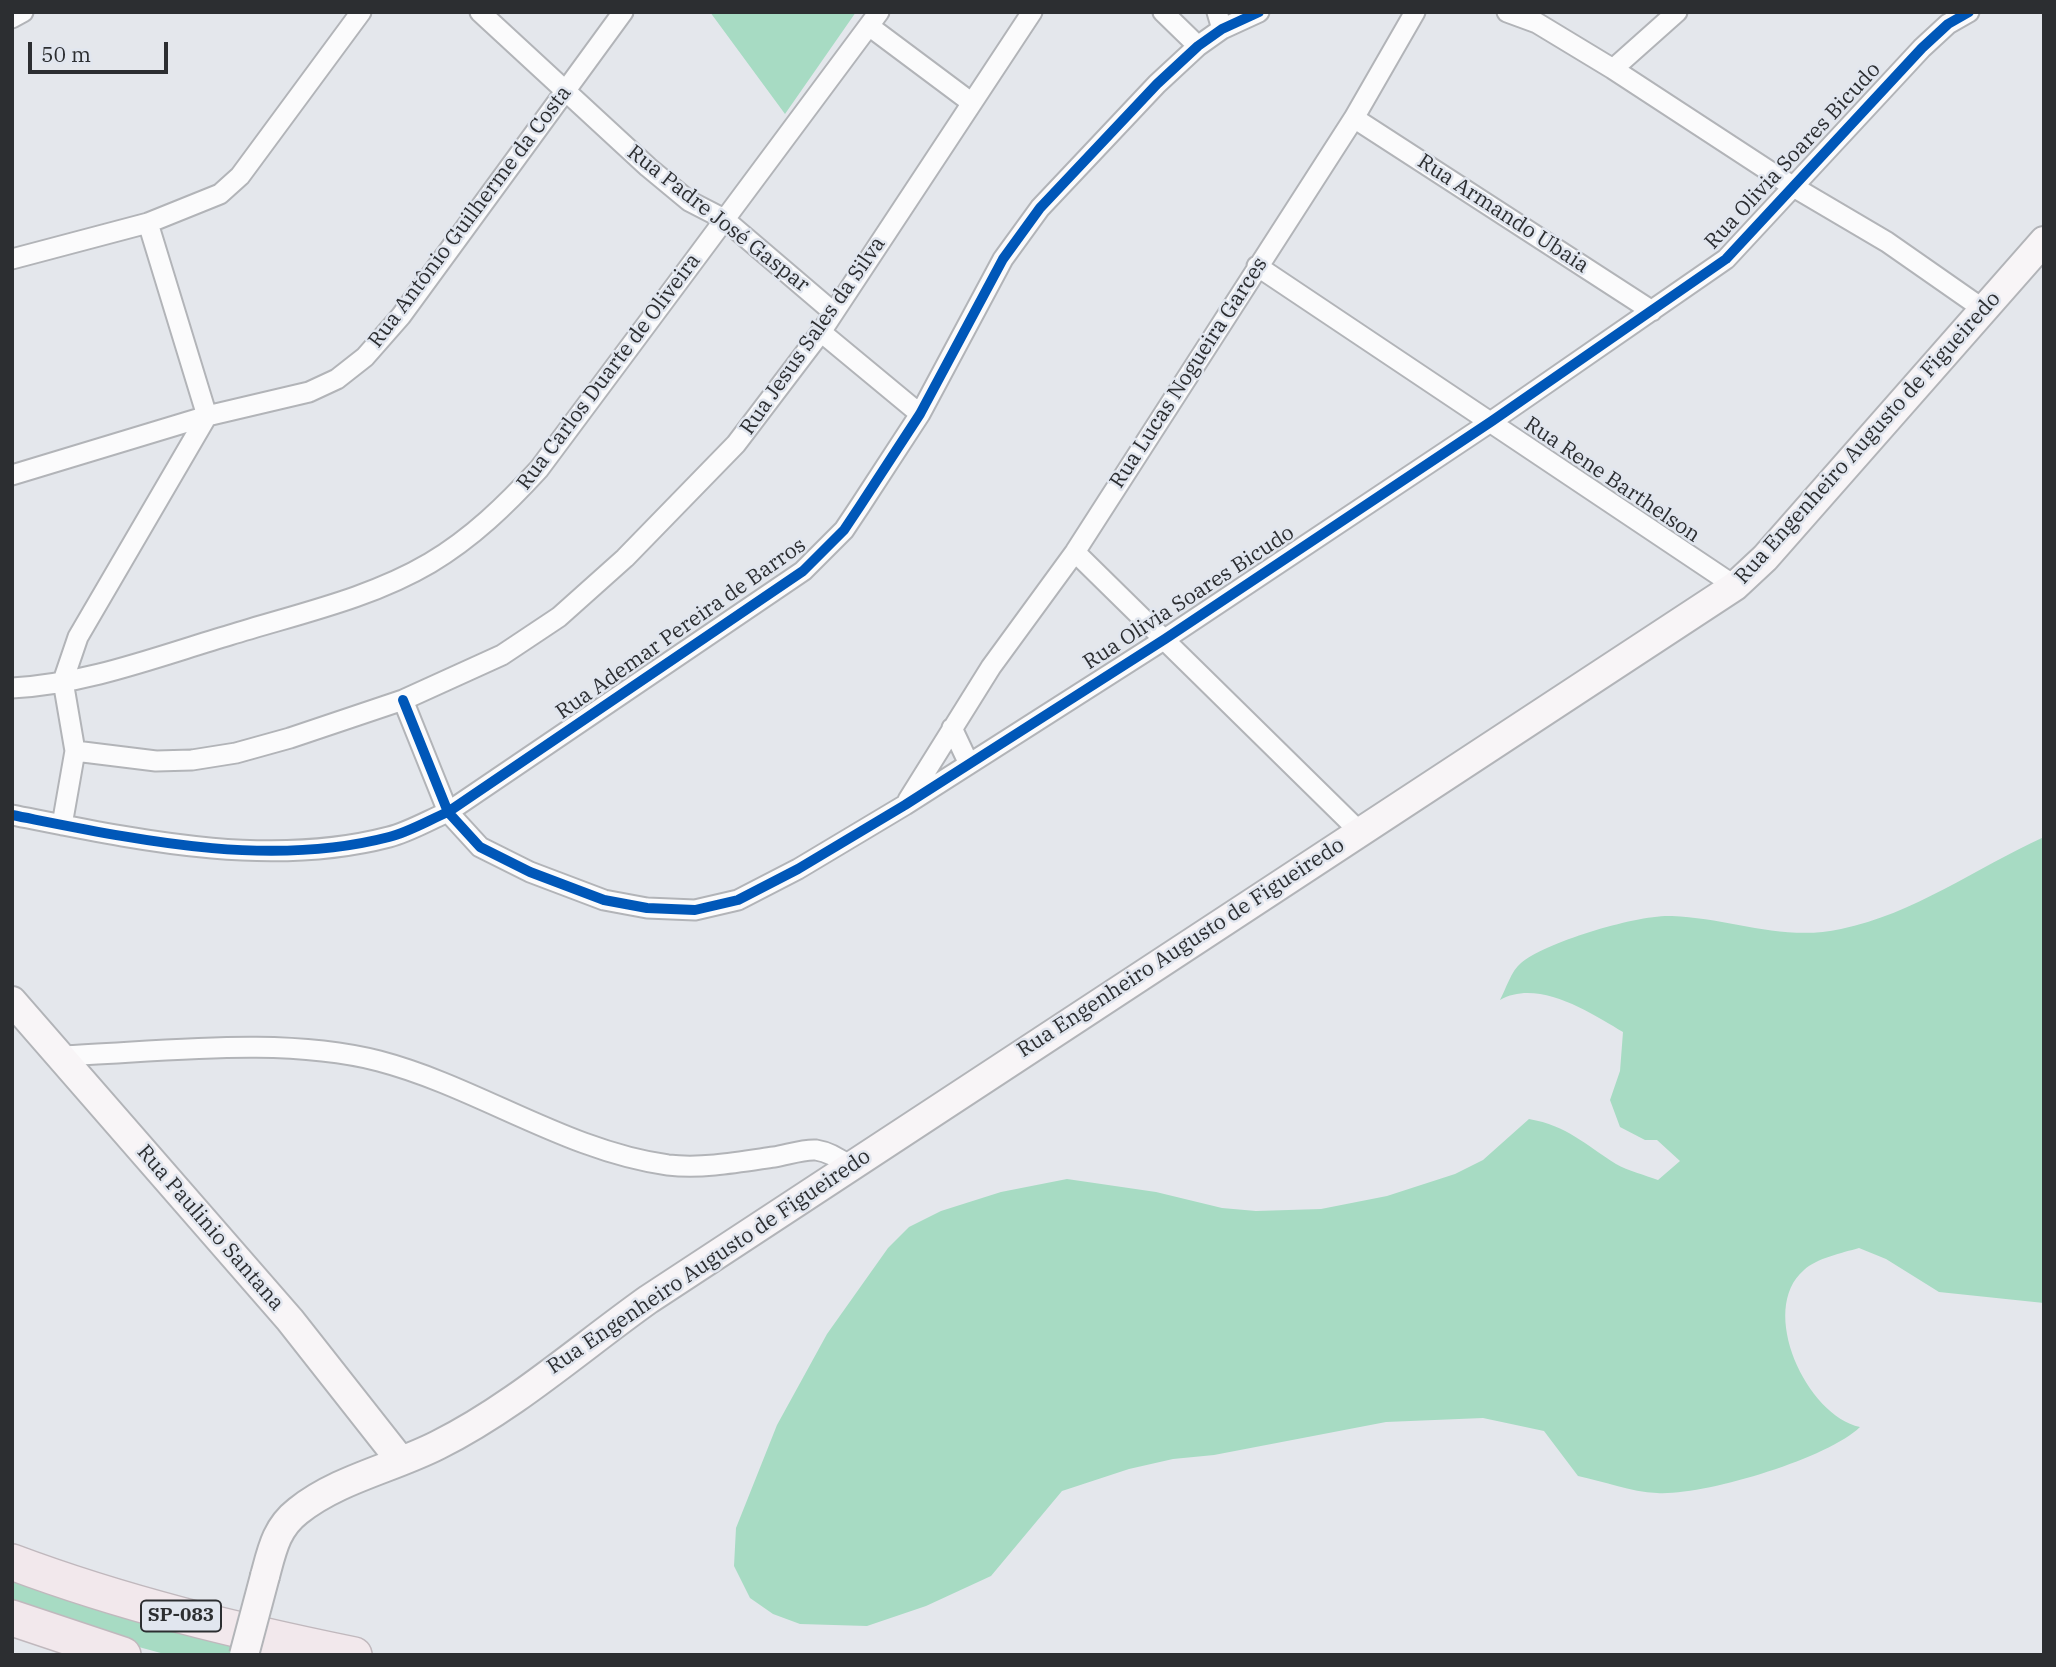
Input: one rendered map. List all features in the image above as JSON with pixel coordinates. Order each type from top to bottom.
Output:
[{"type":"highway","name":"SP-083","points":[[12,1562],[140,1606],[228,1629],[354,1655]]},
{"type":"highway","name":"SP-083","points":[[12,1618],[123,1655]]},
{"type":"main road","name":"Rua Engenheiro Augusto de Figueiredo","points":[[244,1655],[278,1530],[297,1511],[321,1496],[438,1445],[479,1420],[649,1299],[849,1166],[1735,586],[1765,558],[2044,241]]},
{"type":"main road","name":"Rua Paulinio Santana","points":[[12,1001],[290,1320],[401,1461]]},
{"type":"street","points":[[12,18],[23,12]]},
{"type":"street","points":[[12,259],[148,223],[220,194],[240,176],[361,12]]},
{"type":"street","name":"Rua Padre José Gaspar","points":[[480,12],[689,201],[724,219],[833,312]]},
{"type":"street","name":"Rua Antônio Guilherme da Costa","points":[[12,475],[207,416],[309,392],[337,379],[365,357],[401,316],[623,12]]},
{"type":"street","name":"Rua Jesus Sales da Silva","points":[[75,751],[156,761],[225,755],[290,738],[403,700],[502,655],[578,600],[703,481],[736,444],[821,332],[1032,12]]},
{"type":"street","points":[[1163,12],[1198,46]]},
{"type":"street","name":"Rua Ademar Pereira de Barros","points":[[12,815],[190,846],[292,852],[390,837],[448,812],[803,571],[844,530],[920,414],[1003,259],[1040,208],[1148,93],[1198,46],[1219,21],[1259,12]]},
{"type":"street","name":"Rua Lucas Nogueira Garces","points":[[905,805],[991,667],[1075,552],[1353,118],[1415,12]]},
{"type":"street","points":[[1507,12],[1537,23],[1613,69],[1792,186],[1887,242],[1983,309]]},
{"type":"street","points":[[1613,69],[1677,12]]},
{"type":"street","name":"Rua Olivia Soares Bicudo","points":[[403,700],[448,812],[480,847],[530,872],[604,900],[647,908],[695,910],[738,900],[766,887],[905,805],[1165,639],[1492,421],[1726,259],[1761,225],[1792,186],[1922,48],[1948,24],[1969,12]]},
{"type":"street","points":[[874,19],[971,103]]},
{"type":"street","name":"Rua Carlos Duarte de Oliveira","points":[[12,688],[103,673],[370,592],[430,563],[464,540],[502,509],[539,469],[874,19]]},
{"type":"street","name":"Rua Armando Ubaia","points":[[1353,118],[1652,311]]},
{"type":"street","points":[[62,825],[75,751],[63,681],[78,636],[207,416],[148,223]]},
{"type":"street","name":"Rua Rene Barthelson","points":[[1257,266],[1735,586]]},
{"type":"street","points":[[821,332],[920,414]]},
{"type":"street","points":[[1075,552],[1359,831]]},
{"type":"street","points":[[952,727],[970,764]]},
{"type":"street","points":[[61,1056],[279,1048],[331,1051],[426,1077],[533,1122],[633,1159],[672,1165],[730,1164],[815,1150],[835,1156],[849,1166]]},
{"type":"green space","points":[[710,12],[856,12],[785,114]]},
{"type":"green space","points":[[2044,837],[2044,1303],[1939,1292],[1886,1259],[1859,1248],[1830,1256],[1809,1266],[1791,1288],[1785,1310],[1787,1334],[1807,1383],[1822,1403],[1840,1419],[1860,1427],[1844,1439],[1793,1463],[1733,1482],[1657,1493],[1578,1476],[1544,1431],[1483,1418],[1386,1422],[1214,1455],[1173,1459],[1129,1469],[1062,1491],[991,1576],[926,1606],[867,1626],[800,1624],[773,1614],[750,1598],[734,1566],[736,1528],[777,1425],[827,1334],[888,1248],[909,1227],[941,1211],[1001,1192],[1067,1179],[1156,1192],[1222,1208],[1256,1211],[1321,1209],[1387,1196],[1455,1174],[1483,1160],[1529,1119],[1555,1126],[1621,1166],[1658,1180],[1680,1161],[1657,1140],[1645,1140],[1620,1127],[1610,1100],[1620,1071],[1623,1032],[1580,1008],[1547,995],[1515,994],[1500,1000],[1517,966],[1533,955],[1571,938],[1616,924],[1657,917],[1693,918],[1798,933],[1841,929],[1894,913]]},
{"type":"green space","points":[[12,1574],[294,1655],[168,1655],[117,1641],[12,1605]]},
{"type":"cycle path","points":[[12,815],[105,833],[200,847],[295,850],[342,846],[389,837],[448,812],[803,571],[844,530],[860,506],[920,414],[1003,259],[1040,208],[1157,84],[1198,46],[1222,29],[1259,12]]},
{"type":"cycle path","points":[[403,700],[448,812],[480,847],[530,872],[604,900],[647,908],[695,910],[738,900],[798,869],[905,805],[1165,639],[1492,421],[1726,259],[1922,48],[1948,24],[1969,12]]}]
